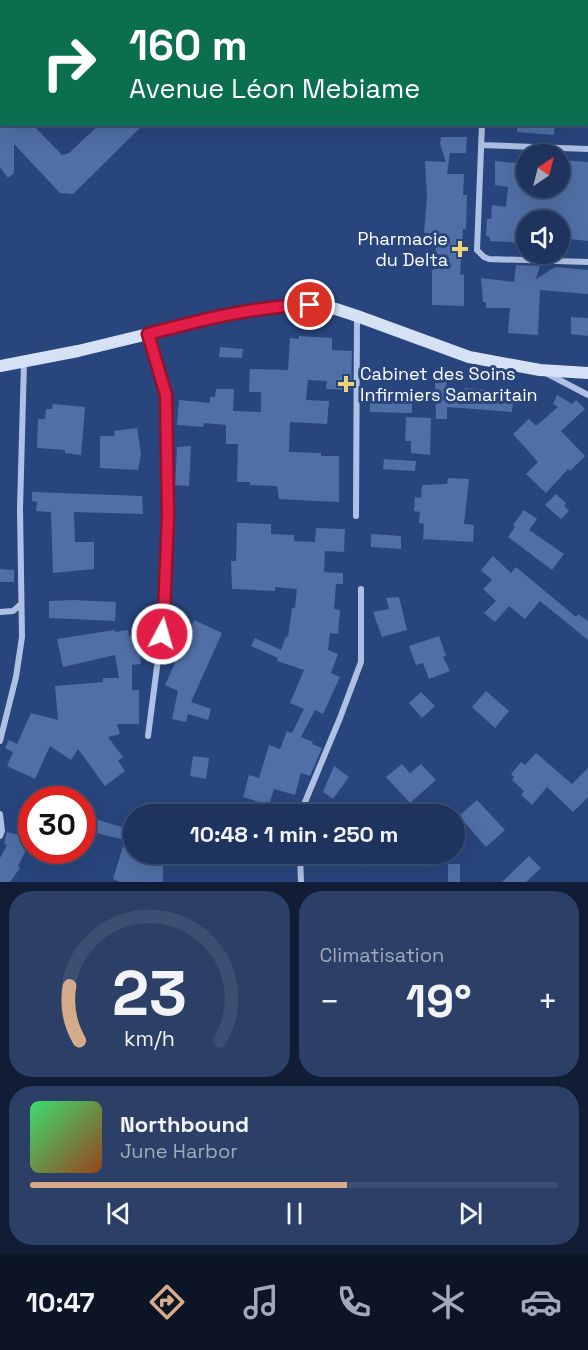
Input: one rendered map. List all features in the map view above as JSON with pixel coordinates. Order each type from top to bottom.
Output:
[{"type":"street","points":[[482,126],[477,250],[489,259],[588,262]]},
{"type":"street","points":[[481,144],[588,149]]},
{"type":"street","points":[[0,366],[235,313],[310,305],[336,309],[469,357],[540,370],[588,372]]},
{"type":"street","points":[[356,516],[357,316]]},
{"type":"street","points":[[148,334],[166,395],[168,515],[164,613],[148,736]]},
{"type":"street","points":[[0,741],[16,677],[22,637],[24,362]]},
{"type":"street","points":[[540,370],[588,395]]},
{"type":"street","points":[[304,804],[361,662],[361,589]]},
{"type":"street","points":[[0,612],[13,611],[21,605]]},
{"type":"street","points":[[0,814],[2,831],[0,836]]},
{"type":"street","points":[[300,864],[300,882]]},
{"type":"building","points":[[0,126],[34,126],[62,155],[69,153],[98,126],[142,126],[73,194],[60,193],[14,144],[14,173],[8,178],[0,167]]},
{"type":"building","points":[[517,126],[555,126],[554,135],[517,132]]},
{"type":"building","points":[[441,137],[467,137],[466,153],[450,153],[447,174],[464,174],[463,195],[467,195],[466,229],[463,229],[460,274],[464,275],[464,306],[432,305],[432,270],[434,270],[437,234],[424,233],[427,197],[425,161],[446,162],[440,144]]},
{"type":"building","points":[[495,161],[516,163],[516,198],[570,198],[570,161],[588,162],[588,241],[570,239],[570,210],[516,210],[516,242],[490,241],[490,237],[486,236],[487,219],[491,219],[492,205],[506,207],[508,187],[495,185]]},
{"type":"building","points":[[516,265],[540,266],[536,279],[555,267],[588,270],[588,294],[540,290],[538,335],[508,333],[510,308],[486,308],[486,302],[483,302],[481,278],[514,282]]},
{"type":"building","points":[[571,317],[588,318],[588,336],[571,334]]},
{"type":"building","points":[[299,336],[332,338],[332,350],[352,351],[351,390],[326,389],[327,381],[308,380],[306,400],[329,401],[327,424],[290,422],[289,452],[339,456],[339,502],[279,499],[277,486],[237,482],[238,444],[226,444],[226,425],[204,423],[203,427],[177,425],[179,400],[210,403],[210,397],[215,397],[216,389],[234,389],[233,411],[261,412],[261,392],[249,392],[250,369],[288,370],[290,338],[299,339]]},
{"type":"building","points":[[220,347],[243,349],[242,358],[219,357]]},
{"type":"building","points":[[446,379],[447,394],[465,394],[465,388],[514,392],[512,412],[447,407],[447,419],[436,419],[435,380]]},
{"type":"building","points":[[557,395],[572,404],[576,400],[585,409],[561,431],[585,456],[570,471],[568,469],[546,493],[526,474],[538,462],[513,434],[529,419],[536,426],[558,407],[553,404]]},
{"type":"building","points":[[370,397],[412,400],[412,413],[370,412]]},
{"type":"building","points":[[53,404],[85,407],[81,455],[65,453],[65,450],[37,448],[38,419],[45,419],[46,409],[52,409]]},
{"type":"building","points":[[406,417],[431,418],[430,455],[411,453],[411,441],[405,441]]},
{"type":"building","points":[[137,428],[141,454],[138,470],[100,468],[100,436],[115,436],[114,431]]},
{"type":"building","points":[[191,446],[189,486],[175,485],[177,447]]},
{"type":"building","points":[[384,459],[416,461],[415,471],[383,469]]},
{"type":"building","points":[[448,478],[469,479],[464,524],[474,525],[473,542],[423,539],[424,524],[419,523],[420,512],[414,511],[415,497],[421,498],[422,485],[447,484]]},
{"type":"building","points":[[32,492],[142,496],[143,514],[74,512],[75,542],[94,542],[94,569],[53,573],[51,512],[36,511],[37,502],[32,501]]},
{"type":"building","points":[[556,494],[566,503],[564,506],[569,511],[561,519],[545,505]]},
{"type":"building","points":[[524,510],[537,519],[529,530],[564,554],[552,570],[508,537],[515,527],[513,525]]},
{"type":"building","points":[[237,523],[271,524],[271,534],[294,535],[294,541],[315,542],[316,528],[345,529],[344,552],[325,551],[324,572],[343,573],[343,584],[336,584],[334,609],[340,610],[338,634],[330,633],[328,650],[338,654],[331,673],[340,677],[323,714],[315,710],[301,737],[322,748],[310,776],[301,773],[295,795],[274,789],[269,804],[243,797],[249,775],[259,778],[269,745],[280,749],[287,731],[292,733],[304,709],[290,703],[304,670],[277,661],[278,658],[251,646],[255,638],[281,650],[286,636],[288,637],[297,589],[275,587],[275,591],[232,589],[231,561],[236,561]]},
{"type":"building","points":[[371,534],[401,536],[401,549],[371,547]]},
{"type":"building","points":[[493,556],[511,573],[516,567],[576,617],[578,614],[588,621],[588,640],[540,601],[525,619],[509,606],[495,622],[484,613],[496,601],[483,589],[492,580],[481,570]]},
{"type":"building","points":[[0,569],[14,570],[14,582],[0,582]]},
{"type":"building","points":[[399,597],[407,630],[382,637],[373,612],[389,609],[386,598]]},
{"type":"building","points":[[49,601],[116,602],[115,621],[49,618]]},
{"type":"building","points":[[194,620],[222,633],[191,702],[211,709],[208,720],[188,714],[186,722],[172,719],[178,691],[165,685]]},
{"type":"building","points":[[115,630],[115,632],[128,630],[129,636],[137,635],[141,664],[132,665],[132,690],[139,690],[139,724],[117,724],[120,734],[108,737],[123,757],[118,761],[125,771],[105,786],[78,749],[71,760],[50,746],[35,779],[7,766],[13,752],[5,748],[9,740],[17,744],[31,713],[58,720],[55,686],[103,682],[103,678],[119,678],[115,655],[63,667],[57,639]]},
{"type":"building","points":[[439,636],[446,656],[443,657],[450,671],[429,679],[423,663],[416,665],[409,646]]},
{"type":"building","points":[[486,691],[509,711],[495,728],[472,707]]},
{"type":"building","points":[[421,692],[435,706],[422,718],[409,703]]},
{"type":"building","points":[[536,753],[572,784],[588,768],[588,797],[573,812],[547,787],[532,805],[521,795],[524,791],[512,780],[514,777],[511,774],[521,762],[525,765]]},
{"type":"building","points":[[193,756],[209,758],[206,779],[190,776]]},
{"type":"building","points":[[402,764],[410,773],[421,764],[436,780],[410,803],[386,777]]},
{"type":"building","points":[[334,766],[349,777],[333,799],[323,792]]},
{"type":"building","points":[[477,800],[505,830],[486,847],[465,823],[465,811]]},
{"type":"building","points":[[96,819],[123,827],[123,840],[96,833]]},
{"type":"building","points":[[7,832],[18,835],[18,866],[20,868],[10,882],[0,882],[0,858],[7,845],[4,844]]},
{"type":"building","points":[[123,846],[123,864],[163,864],[163,882],[121,882],[113,879]]},
{"type":"building","points":[[529,856],[541,868],[526,882],[502,882]]},
{"type":"building","points":[[448,864],[460,864],[460,882],[448,882]]},
{"type":"place","name":"Pharmacie du Delta","points":[[460,249]]},
{"type":"place","name":"Cabinet des Soins Infirmiers Samaritain","points":[[346,384]]},
{"type":"route","points":[[162,634],[168,515],[166,395],[148,334],[235,313],[310,305]]}]
